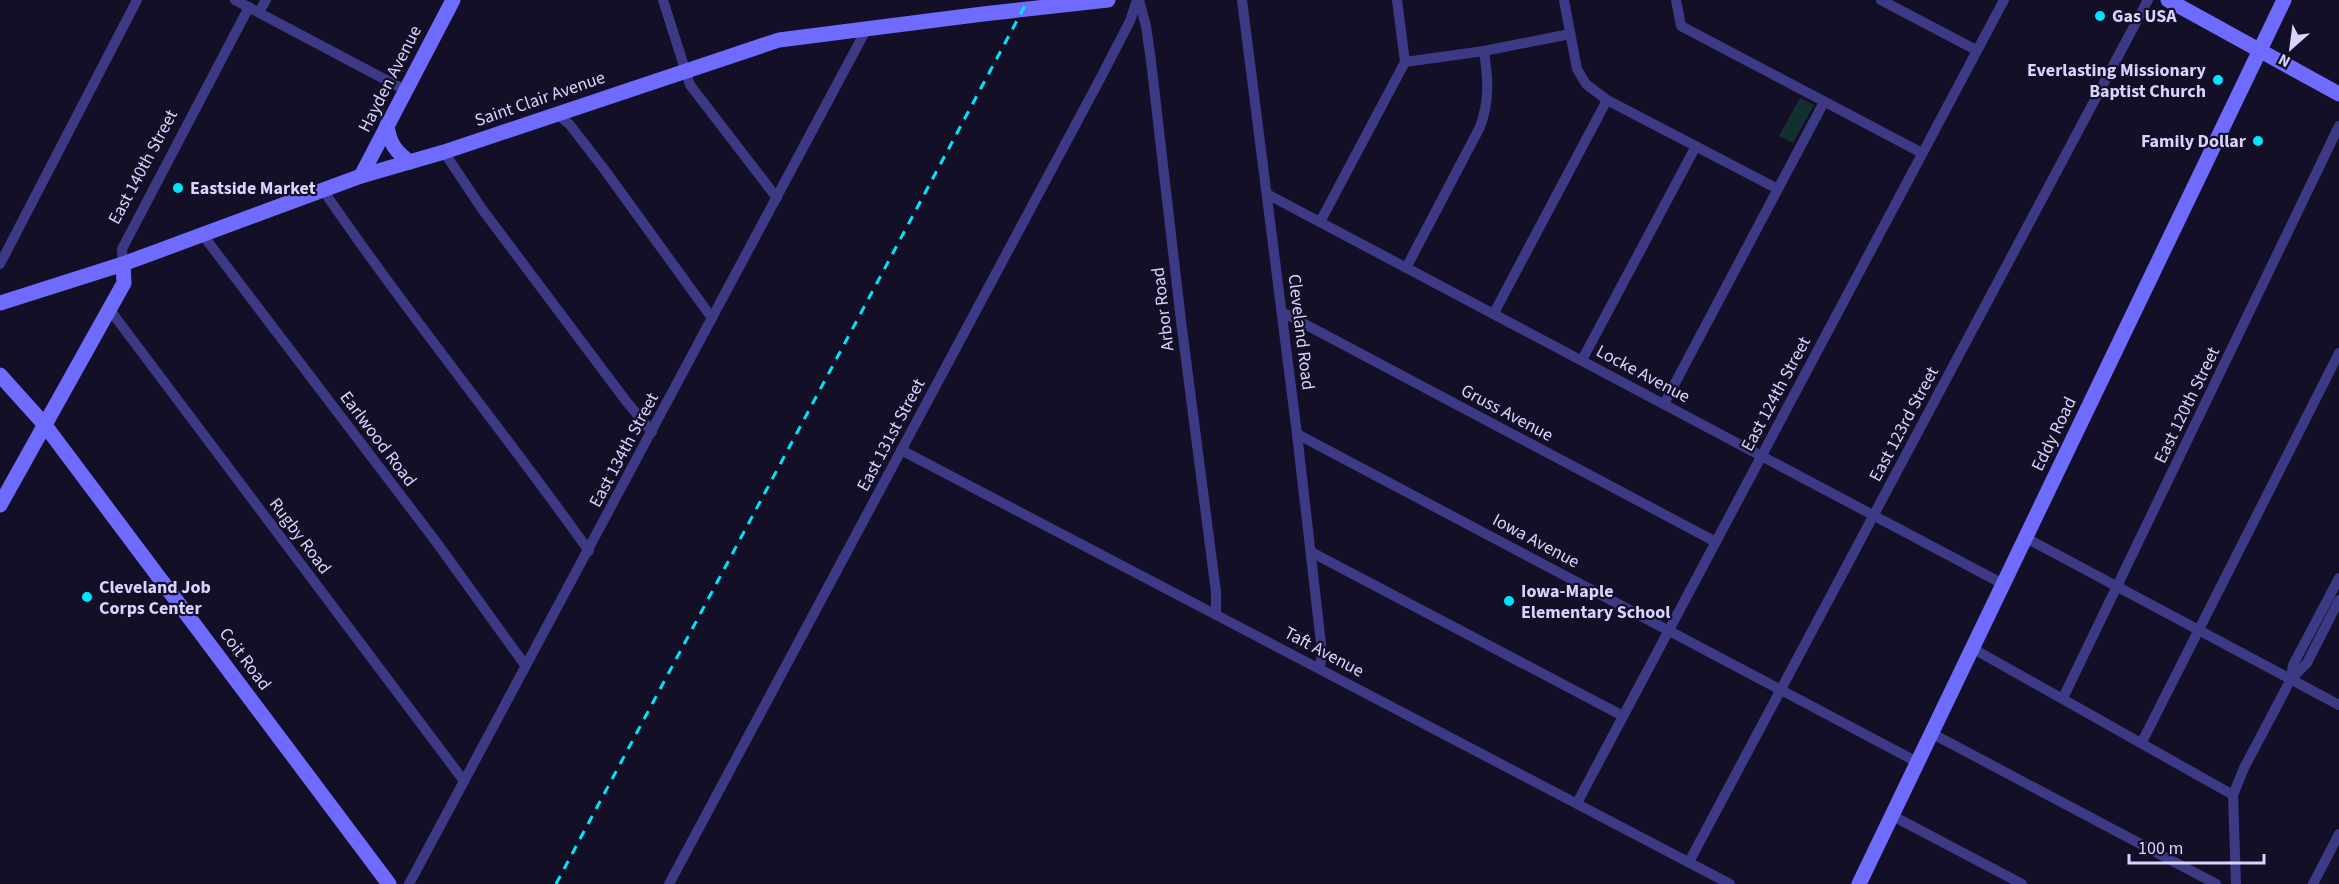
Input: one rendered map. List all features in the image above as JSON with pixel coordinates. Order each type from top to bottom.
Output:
[{"type":"street","points":[[0,264],[137,0]]},
{"type":"street","points":[[235,0],[405,90]]},
{"type":"street","name":"East 140th Street","points":[[0,506],[124,283],[122,249],[254,10],[266,0]]},
{"type":"street","name":"Hayden Avenue","points":[[361,176],[453,0]]},
{"type":"street","points":[[663,0],[690,85],[777,198]]},
{"type":"street","name":"Saint Clair Avenue","points":[[0,303],[123,264],[361,176],[444,152],[779,40],[866,30],[981,7],[1108,0]]},
{"type":"street","name":"East 131st Street","points":[[669,884],[1130,21],[1138,0]]},
{"type":"street","name":"Arbor Road","points":[[1138,0],[1146,26],[1216,592],[1216,614]]},
{"type":"street","name":"Cleveland Road","points":[[1242,0],[1298,434],[1322,652],[1320,668]]},
{"type":"street","points":[[1320,222],[1405,62],[1397,0]]},
{"type":"street","points":[[1563,0],[1577,69],[1586,84],[1607,100],[1778,189]]},
{"type":"street","points":[[1676,0],[1681,26],[1922,153]]},
{"type":"street","points":[[1881,0],[1976,51]]},
{"type":"street","name":"East 124th Street","points":[[1577,803],[2004,0]]},
{"type":"street","name":"East 123rd Street","points":[[1689,862],[2148,0]]},
{"type":"street","points":[[2168,0],[2339,94]]},
{"type":"street","name":"Eddy Road","points":[[1859,884],[2284,0]]},
{"type":"street","name":"East 134th Street","points":[[409,884],[866,30]]},
{"type":"street","points":[[1405,62],[1484,51],[1569,34]]},
{"type":"street","points":[[1406,268],[1480,127],[1487,108],[1489,86],[1484,51]]},
{"type":"street","points":[[1494,313],[1607,100]]},
{"type":"street","points":[[1664,404],[1824,102]]},
{"type":"street","points":[[556,113],[570,125],[604,168],[712,318]]},
{"type":"street","points":[[387,125],[391,142],[400,155],[410,162]]},
{"type":"street","name":"East 120th Street","points":[[2063,698],[2339,126]]},
{"type":"street","points":[[1582,360],[1696,146]]},
{"type":"street","points":[[444,152],[482,209],[626,401],[652,432]]},
{"type":"street","points":[[323,190],[365,251],[589,551]]},
{"type":"street","name":"Locke Avenue","points":[[1267,194],[2003,584]]},
{"type":"street","name":"Earlwood Road","points":[[202,234],[437,543],[525,665]]},
{"type":"street","name":"Rugby Road","points":[[110,310],[464,781]]},
{"type":"street","name":"Gruss Avenue","points":[[1282,312],[1716,542]]},
{"type":"street","points":[[2142,742],[2339,353]]},
{"type":"street","name":"Coit Road","points":[[0,375],[44,424],[389,884]]},
{"type":"street","name":"Iowa Avenue","points":[[1298,434],[1917,762]]},
{"type":"street","name":"Taft Avenue","points":[[902,450],[1730,884]]},
{"type":"street","points":[[2026,538],[2339,705]]},
{"type":"street","points":[[1311,552],[1623,716]]},
{"type":"street","points":[[2291,679],[2293,665],[2339,578]]},
{"type":"street","points":[[2236,884],[2233,795],[2244,768],[2291,679],[2307,663],[2339,600]]},
{"type":"street","points":[[1972,648],[2233,795]]},
{"type":"street","points":[[1931,733],[2216,884]]},
{"type":"street","points":[[1891,815],[2022,884]]},
{"type":"street","points":[[2313,884],[2339,834]]},
{"type":"green space","points":[[1800,98],[1814,105],[1793,143],[1779,136]]},
{"type":"railway","points":[[556,884],[1028,0]]},
{"type":"place","name":"Gas USA","points":[[2100,16]]},
{"type":"place","name":"Everlasting Missionary Baptist Church","points":[[2218,80]]},
{"type":"place","name":"Family Dollar","points":[[2258,141]]},
{"type":"place","name":"Eastside Market","points":[[178,188]]},
{"type":"place","name":"Cleveland Job Corps Center","points":[[87,597]]},
{"type":"place","name":"Iowa-Maple Elementary School","points":[[1509,601]]}]
